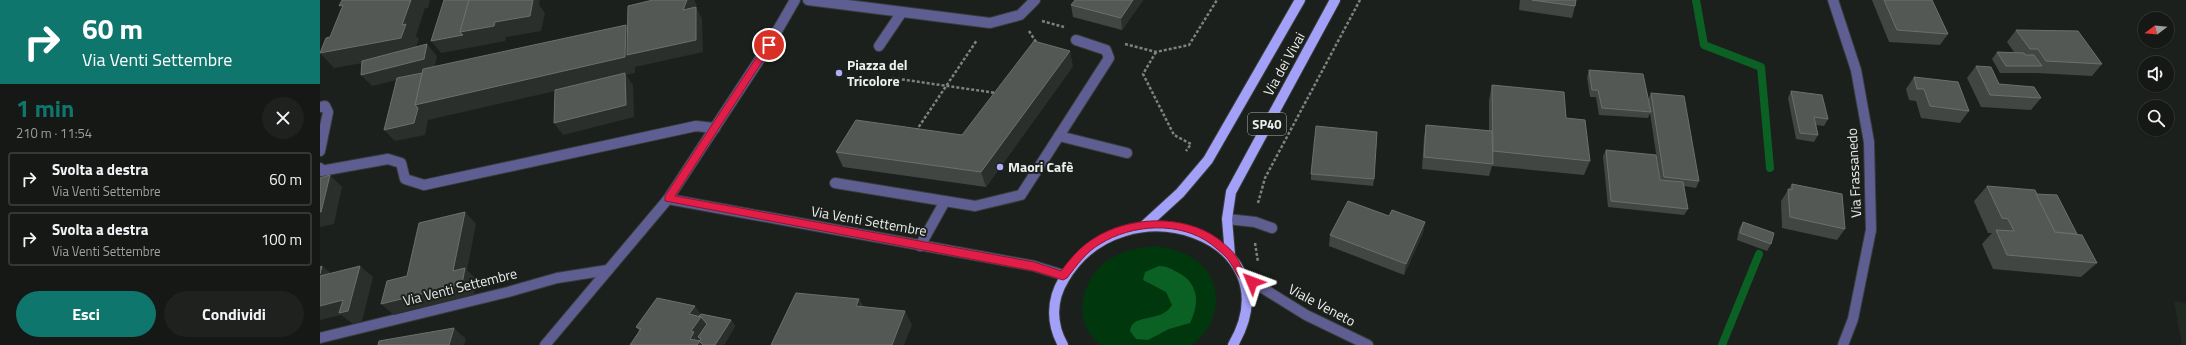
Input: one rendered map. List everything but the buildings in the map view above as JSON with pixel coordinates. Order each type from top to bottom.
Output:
[{"type":"main road","name":"Via dei Vivai","points":[[1145,225],[1180,193],[1208,160],[1300,0]]},
{"type":"main road","name":"Via dei Vivai","points":[[1230,255],[1227,219],[1231,192],[1241,171],[1335,0]]},
{"type":"main road","name":"SP40","points":[[1063,345],[1059,339],[1054,318],[1056,296],[1063,276],[1078,256],[1097,241],[1120,230],[1145,225],[1170,225],[1193,230],[1213,241],[1230,255],[1243,276],[1248,299],[1244,324],[1233,345]]},
{"type":"street","points":[[545,345],[668,199],[769,45],[795,0]]},
{"type":"street","points":[[808,0],[858,5],[990,23],[1020,15],[1035,0]]},
{"type":"street","name":"Via Frassanedo","points":[[1833,0],[1856,70],[1869,142],[1871,230],[1853,319],[1843,345]]},
{"type":"street","points":[[879,46],[902,12]]},
{"type":"street","points":[[835,183],[975,206],[1021,195],[1109,58],[1106,50],[1076,40]]},
{"type":"street","points":[[320,107],[325,106],[328,112],[320,151]]},
{"type":"street","points":[[320,168],[322,170],[388,159],[401,163],[405,179],[424,185],[696,126],[715,128]]},
{"type":"street","points":[[1059,136],[1126,153]]},
{"type":"street","name":"Via Venti Settembre","points":[[668,199],[1034,266],[1063,276]]},
{"type":"street","points":[[920,246],[935,222],[945,201]]},
{"type":"street","points":[[1227,219],[1255,222],[1272,228]]},
{"type":"street","name":"Via Venti Settembre","points":[[320,338],[508,292],[557,278],[608,270]]},
{"type":"street","name":"Viale Veneto","points":[[1243,276],[1306,315],[1368,345]]},
{"type":"path","points":[[1186,151],[1191,144],[1174,135],[1144,74],[1156,52],[1190,45],[1217,0]]},
{"type":"path","points":[[1255,222],[1256,210],[1265,178],[1360,0]]},
{"type":"path","points":[[914,134],[976,41]]},
{"type":"path","points":[[1033,45],[1037,47]]},
{"type":"path","points":[[892,78],[998,93]]},
{"type":"shaded area","points":[[1155,246],[1172,249],[1183,253],[1198,262],[1207,271],[1213,282],[1216,305],[1208,328],[1191,345],[1101,345],[1092,336],[1086,325],[1083,314],[1083,302],[1091,279],[1098,268],[1113,257],[1130,250]]},
{"type":"shaded area","points":[[1159,266],[1167,267],[1173,270],[1190,282],[1196,294],[1193,316],[1190,323],[1169,329],[1148,340],[1136,339],[1130,331],[1132,325],[1141,319],[1154,317],[1167,311],[1172,305],[1166,292],[1143,280],[1145,272]]},
{"type":"shaded area","points":[[2174,301],[2186,303],[2186,345],[2182,345]]},
{"type":"waterway","points":[[1696,0],[1704,45],[1761,67],[1770,168]]},
{"type":"waterway","points":[[1722,345],[1759,254]]},
{"type":"place","name":"Piazza del Tricolore","points":[[839,73]]},
{"type":"place","name":"Maori Cafè","points":[[1000,167]]},
{"type":"route","points":[[769,45],[668,199],[1034,266],[1063,276],[1078,256],[1097,241],[1120,230],[1145,225],[1170,225],[1193,230],[1213,241],[1230,255],[1243,276],[1252,282]]}]
